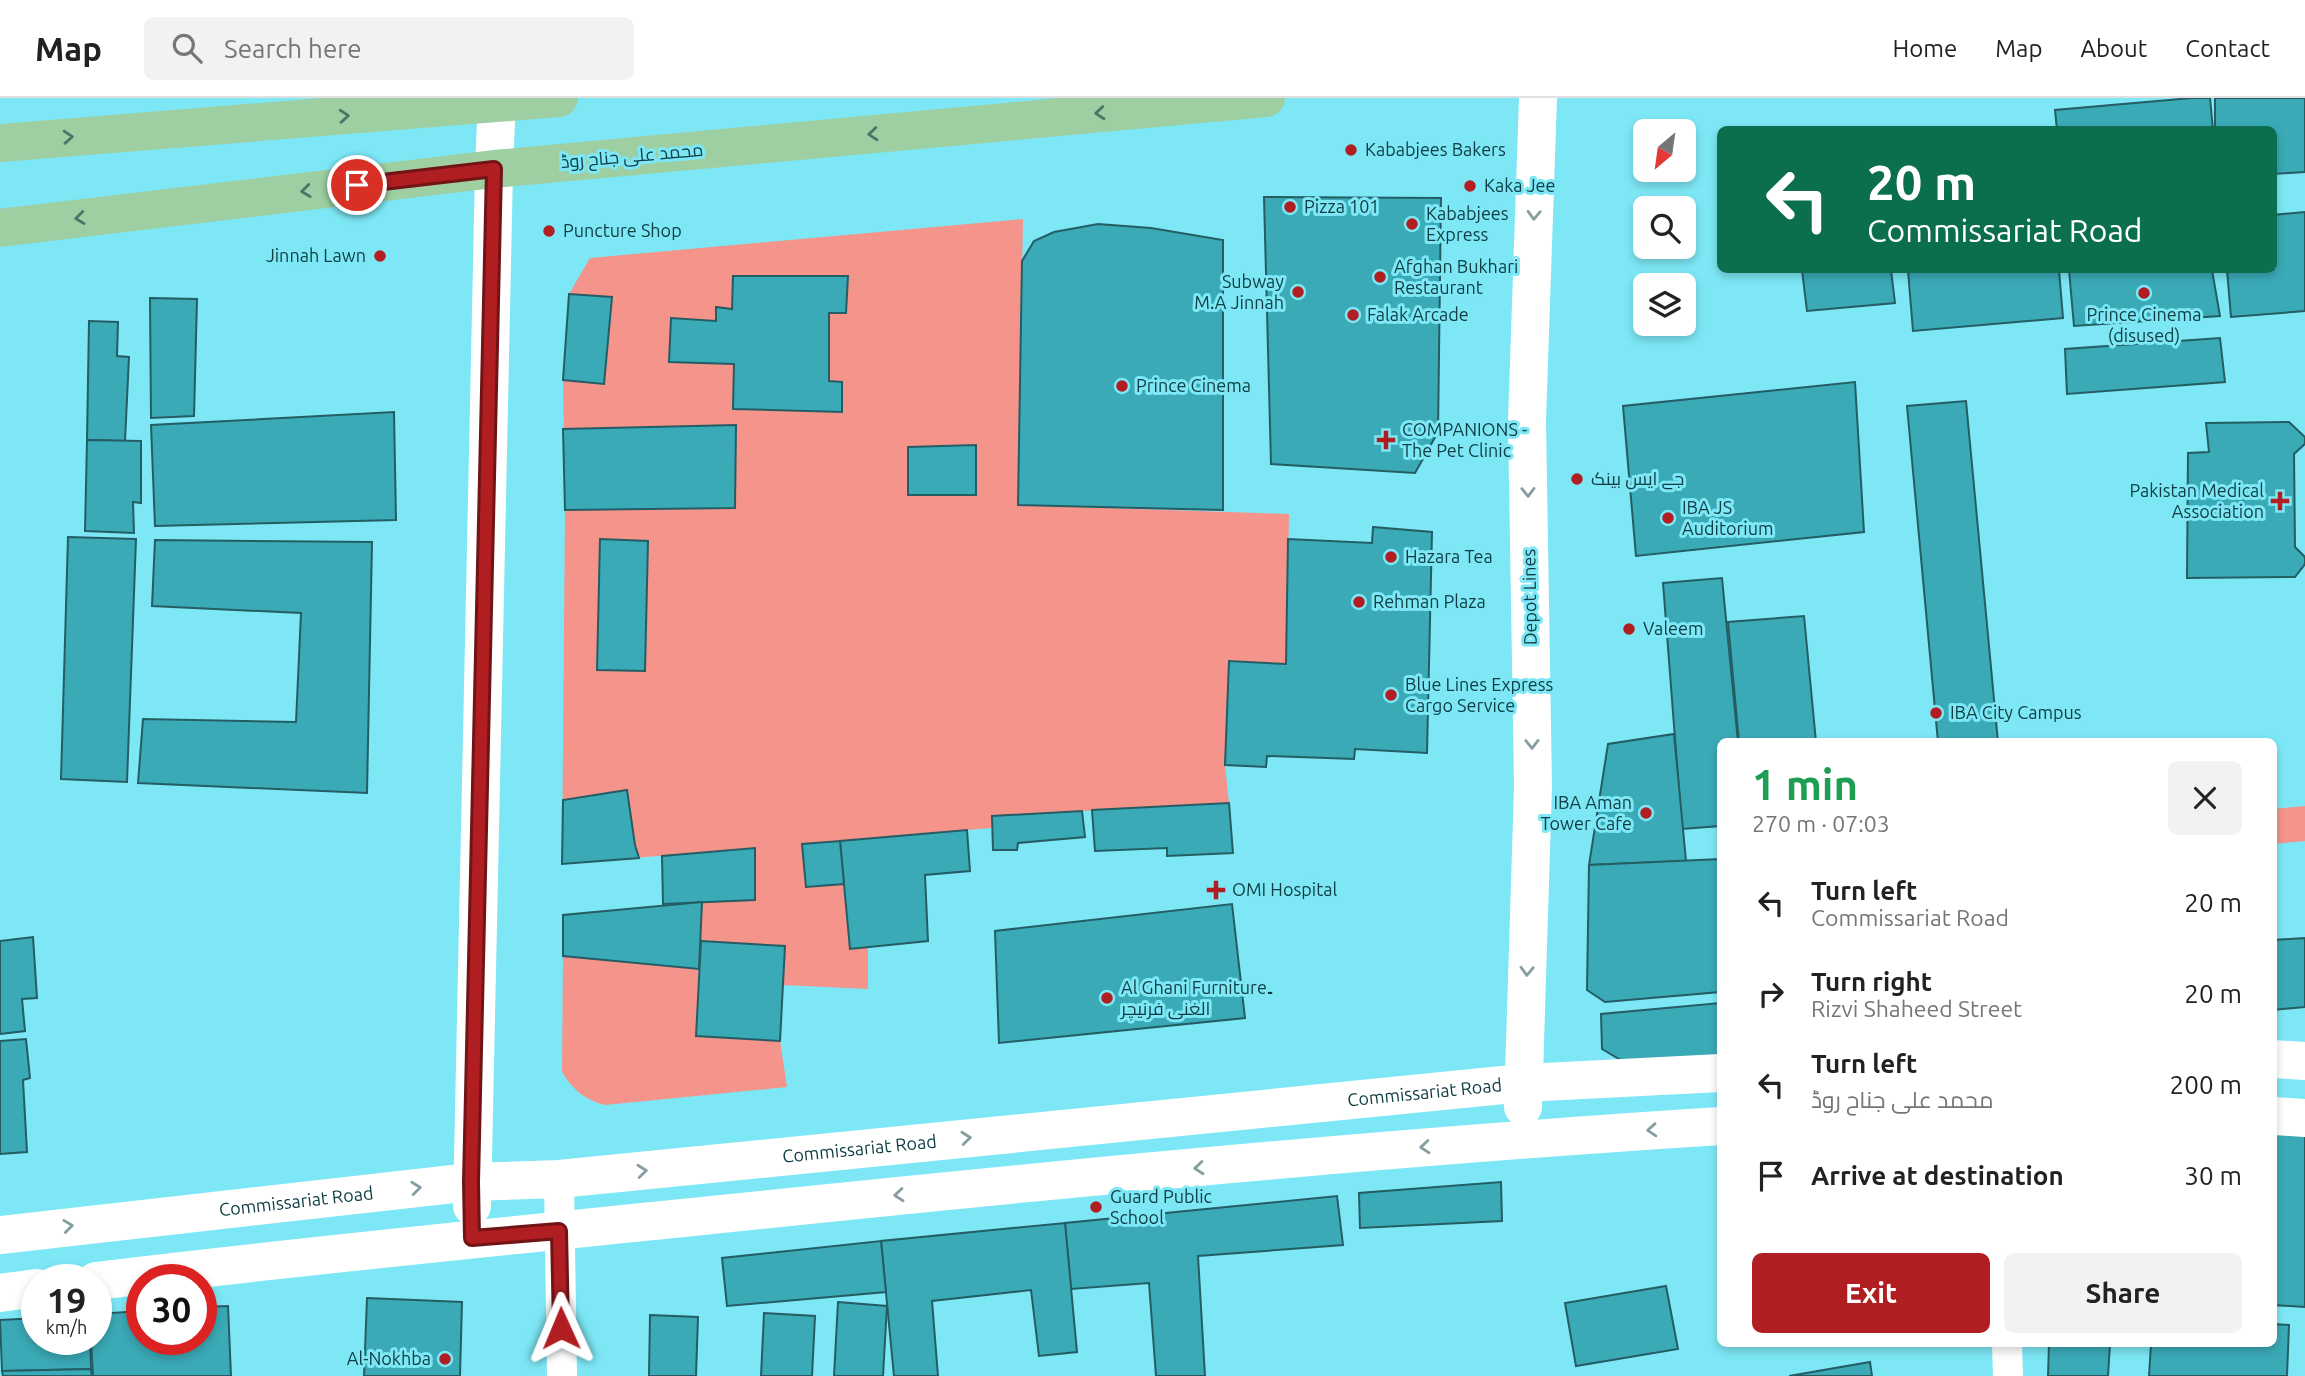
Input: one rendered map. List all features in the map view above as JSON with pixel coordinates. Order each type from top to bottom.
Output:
[{"type":"highway","points":[[0,143],[559,98]]},
{"type":"highway","name":"محمد علی جناح روڈ","points":[[0,228],[494,169],[1266,98]]},
{"type":"street","name":"Depot Lines","points":[[1522,1139],[1533,786],[1527,421],[1538,98]]},
{"type":"street","points":[[472,1238],[471,1182],[497,101]]},
{"type":"street","points":[[2277,1059],[2305,1061]]},
{"type":"street","name":"Commissariat Road","points":[[0,1235],[471,1182],[559,1179],[1523,1083],[1717,1073]]},
{"type":"street","points":[[2277,1116],[2305,1118]]},
{"type":"street","points":[[112,1279],[472,1238],[883,1197],[1522,1139],[1717,1126]]},
{"type":"street","points":[[559,1179],[562,1376]]},
{"type":"street","points":[[0,1293],[21,1290]]},
{"type":"street","points":[[2007,1347],[2008,1376]]},
{"type":"shaded area","points":[[1023,219],[1018,505],[1289,514],[1286,664],[1229,661],[1225,765],[1229,803],[993,816],[991,828],[802,844],[807,887],[844,884],[868,947],[868,989],[783,985],[785,946],[701,941],[702,902],[754,848],[562,864],[565,510],[563,380],[569,294],[590,258]]},
{"type":"shaded area","points":[[2305,806],[2305,841],[2277,844],[2277,809]]},
{"type":"shaded area","points":[[563,956],[699,969],[696,1036],[780,1041],[787,1087],[605,1105],[591,1100],[575,1089],[562,1072]]},
{"type":"building","points":[[2210,98],[2213,126],[2057,126],[2055,110]]},
{"type":"building","points":[[2215,98],[2305,98],[2305,172],[2277,174],[2277,126],[2215,126]]},
{"type":"building","name":"Falak Arcade","points":[[1264,197],[1441,198],[1438,432],[1415,473],[1271,464]]},
{"type":"building","points":[[2305,212],[2305,311],[2231,317],[2227,273],[2277,273],[2277,215]]},
{"type":"building","name":"Prince Cinema","points":[[1098,224],[1151,228],[1223,240],[1223,510],[1018,505],[1022,261],[1034,241],[1054,232]]},
{"type":"building","points":[[1802,273],[1891,273],[1895,303],[1807,311]]},
{"type":"building","points":[[1908,273],[2059,273],[2063,318],[1913,331]]},
{"type":"building","name":"Prince Cinema (disused)","points":[[2069,273],[2213,273],[2220,316],[2074,326]]},
{"type":"building","points":[[733,276],[848,276],[846,313],[829,313],[829,381],[842,382],[842,412],[733,409],[734,364],[669,362],[671,318],[716,321],[716,307],[732,309]]},
{"type":"building","points":[[569,294],[612,297],[604,384],[563,380]]},
{"type":"building","points":[[150,298],[197,299],[194,416],[151,418]]},
{"type":"building","points":[[89,321],[118,322],[117,356],[129,357],[125,441],[87,440]]},
{"type":"building","points":[[2220,338],[2225,382],[2067,394],[2065,349]]},
{"type":"building","points":[[1855,382],[1864,532],[1636,556],[1623,406]]},
{"type":"building","points":[[1966,401],[1998,738],[1938,738],[1907,406]]},
{"type":"building","points":[[394,412],[396,520],[155,526],[151,425]]},
{"type":"building","points":[[2289,422],[2305,437],[2305,444],[2294,454],[2295,547],[2305,557],[2305,564],[2295,577],[2187,578],[2188,453],[2209,452],[2206,423]]},
{"type":"building","points":[[736,425],[735,508],[565,510],[563,429]]},
{"type":"building","points":[[87,440],[141,441],[141,503],[133,502],[134,533],[85,531]]},
{"type":"building","points":[[976,445],[976,495],[908,495],[908,447]]},
{"type":"building","name":"Rehman Plaza","points":[[1373,527],[1432,532],[1427,753],[1355,749],[1354,759],[1267,756],[1266,767],[1225,765],[1229,661],[1286,664],[1288,539],[1372,543]]},
{"type":"building","points":[[68,537],[136,539],[127,782],[61,779]]},
{"type":"building","points":[[600,539],[648,541],[645,671],[597,670]]},
{"type":"building","points":[[155,540],[372,542],[367,793],[138,783],[143,719],[296,722],[301,613],[152,606]]},
{"type":"building","points":[[1722,578],[1738,738],[1717,738],[1717,826],[1682,829],[1663,583]]},
{"type":"building","points":[[1804,616],[1816,738],[1739,738],[1728,622]]},
{"type":"building","points":[[1674,734],[1686,861],[1589,865],[1608,744]]},
{"type":"building","points":[[627,790],[639,858],[562,864],[563,800]]},
{"type":"building","points":[[1229,803],[1233,853],[1167,856],[1167,848],[1095,851],[1092,810]]},
{"type":"building","points":[[1082,811],[1085,837],[1018,843],[1017,850],[993,850],[992,816]]},
{"type":"building","points":[[967,830],[970,871],[925,875],[928,941],[850,949],[840,841]]},
{"type":"building","points":[[840,841],[844,884],[806,887],[802,844]]},
{"type":"building","points":[[755,848],[755,900],[663,904],[662,856]]},
{"type":"building","points":[[1717,859],[1717,992],[1605,1002],[1587,990],[1589,865]]},
{"type":"building","points":[[702,902],[699,969],[563,956],[563,915]]},
{"type":"building","points":[[1232,904],[1245,1018],[999,1043],[995,931]]},
{"type":"building","points":[[33,937],[37,998],[22,999],[25,1031],[0,1034],[0,941]]},
{"type":"building","points":[[2305,938],[2305,1007],[2277,1010],[2277,940]]},
{"type":"building","points":[[701,941],[785,946],[780,1041],[696,1036]]},
{"type":"building","points":[[1717,1003],[1717,1060],[1634,1068],[1602,1049],[1601,1014]]},
{"type":"building","points":[[26,1039],[30,1078],[23,1080],[27,1152],[0,1154],[0,1041]]},
{"type":"building","points":[[2277,1134],[2305,1135],[2305,1307],[2277,1305]]},
{"type":"building","points":[[1501,1182],[1502,1221],[1360,1228],[1359,1193]]},
{"type":"building","points":[[1337,1196],[1343,1245],[1198,1256],[1205,1376],[1156,1376],[1149,1283],[1071,1289],[1065,1223]]},
{"type":"building","points":[[1065,1223],[1077,1352],[1039,1356],[1031,1290],[932,1301],[938,1376],[894,1376],[881,1241]]},
{"type":"building","points":[[881,1241],[886,1292],[727,1306],[722,1258]]},
{"type":"building","points":[[1666,1286],[1678,1349],[1576,1366],[1565,1303]]},
{"type":"building","points":[[367,1298],[462,1302],[460,1376],[364,1376]]},
{"type":"building","points":[[838,1302],[887,1306],[883,1376],[834,1376]]},
{"type":"building","points":[[217,1306],[228,1306],[231,1376],[93,1376],[92,1355],[112,1355],[112,1313],[126,1312],[126,1355],[217,1355]]},
{"type":"building","points":[[764,1313],[815,1316],[812,1376],[761,1376]]},
{"type":"building","points":[[650,1315],[698,1317],[696,1376],[649,1376]]},
{"type":"building","points":[[21,1319],[21,1355],[91,1355],[91,1369],[2,1371],[0,1320]]},
{"type":"building","points":[[2277,1324],[2289,1325],[2287,1376],[2149,1376],[2151,1347],[2277,1347]]},
{"type":"building","points":[[2049,1347],[2110,1347],[2108,1376],[2048,1376]]},
{"type":"building","points":[[1870,1362],[1872,1376],[1789,1376]]},
{"type":"building","points":[[91,1369],[92,1376],[3,1376],[2,1371]]},
{"type":"place","name":"Kababjees Bakers","points":[[1351,150]]},
{"type":"place","name":"Kaka Jee","points":[[1470,186]]},
{"type":"place","name":"Pizza 101","points":[[1290,207]]},
{"type":"place","name":"Kababjees Express","points":[[1412,224]]},
{"type":"place","name":"Puncture Shop","points":[[549,231]]},
{"type":"place","name":"Jinnah Lawn","points":[[380,256]]},
{"type":"place","name":"Afghan Bukhari Restaurant","points":[[1380,277]]},
{"type":"place","name":"Subway M.A Jinnah","points":[[1298,292]]},
{"type":"place","name":"Prince Cinema (disused)","points":[[2144,293]]},
{"type":"place","name":"Falak Arcade","points":[[1353,315]]},
{"type":"place","name":"Prince Cinema","points":[[1122,386]]},
{"type":"place","name":"COMPANIONS - The Pet Clinic","points":[[1386,440]]},
{"type":"place","name":"جے ایس بینک","points":[[1577,479]]},
{"type":"place","name":"Pakistan Medical Association","points":[[2280,501]]},
{"type":"place","name":"IBA JS Auditorium","points":[[1668,518]]},
{"type":"place","name":"Hazara Tea","points":[[1391,557]]},
{"type":"place","name":"Rehman Plaza","points":[[1359,602]]},
{"type":"place","name":"Valeem","points":[[1629,629]]},
{"type":"place","name":"Blue Lines Express Cargo Service","points":[[1391,695]]},
{"type":"place","name":"IBA City Campus","points":[[1936,713]]},
{"type":"place","name":"IBA Aman Tower Cafe","points":[[1646,813]]},
{"type":"place","name":"OMI Hospital","points":[[1216,890]]},
{"type":"place","name":"Al Ghani Furniture۔ الغنی فرنیچر","points":[[1107,998]]},
{"type":"place","name":"Guard Public School","points":[[1096,1207]]},
{"type":"place","name":"Al-Nokhba","points":[[445,1359]]},
{"type":"route","points":[[357,185],[494,169],[471,1182],[472,1238],[559,1231],[561,1328]]}]
